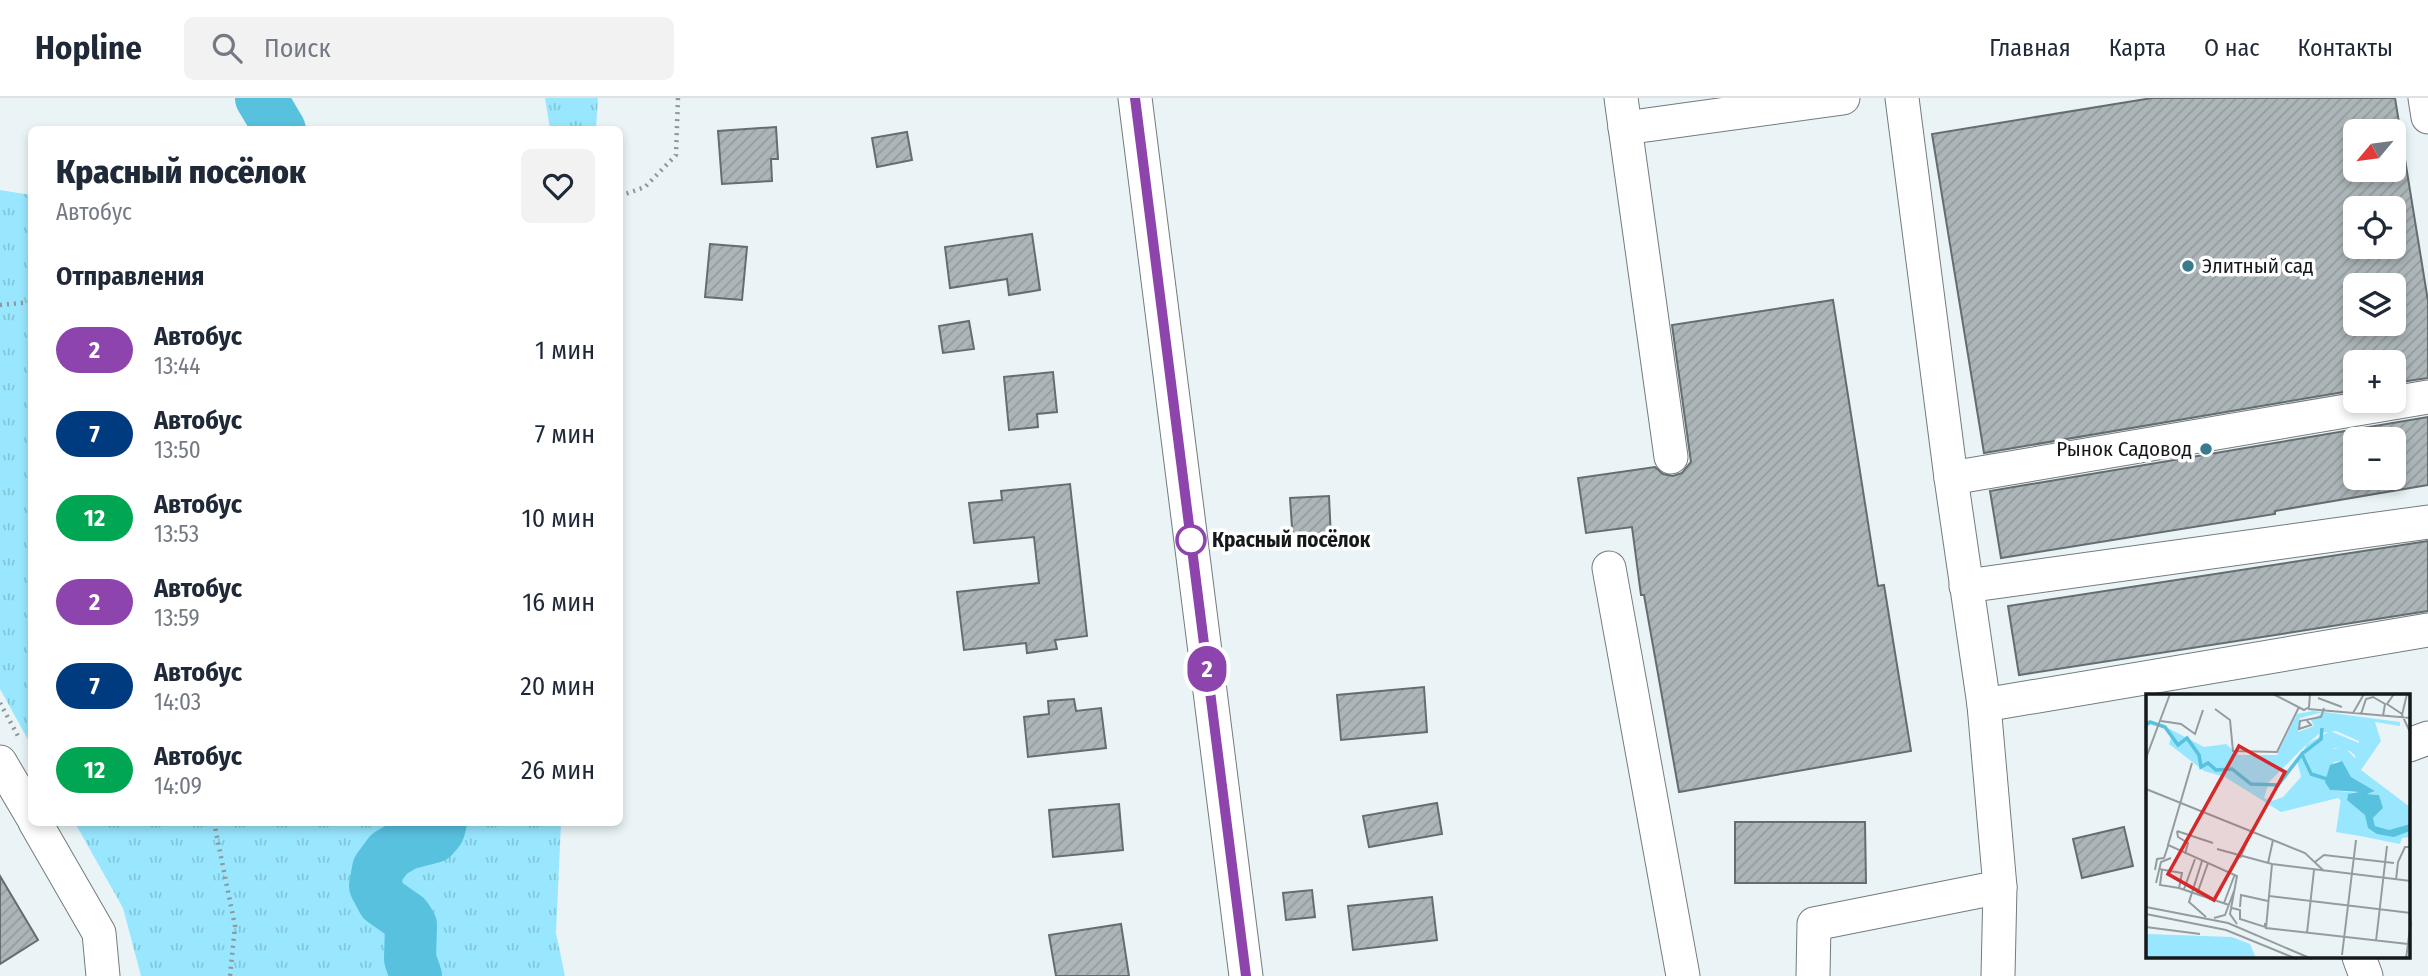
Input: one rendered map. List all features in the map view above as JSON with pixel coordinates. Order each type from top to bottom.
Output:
[{"type":"street","points":[[1135,98],[1246,976]]},
{"type":"street","points":[[1671,457],[1623,113],[1843,98]]},
{"type":"street","points":[[1902,98],[1951,478],[1984,705],[2000,887],[1998,976]]},
{"type":"street","points":[[2425,98],[2428,117]]},
{"type":"street","points":[[1951,478],[2428,397]]},
{"type":"street","points":[[1966,586],[2428,522]]},
{"type":"street","points":[[1609,568],[1683,976]]},
{"type":"street","points":[[1984,705],[2428,630]]},
{"type":"street","points":[[2410,745],[2428,738]]},
{"type":"street","points":[[9,749],[28,804]]},
{"type":"street","points":[[37,826],[99,933],[103,976]]},
{"type":"street","points":[[1813,976],[1814,924],[2000,887]]},
{"type":"street","points":[[2359,958],[2366,976]]},
{"type":"path","points":[[623,195],[645,187],[676,155],[678,98]]},
{"type":"path","points":[[0,305],[28,302]]},
{"type":"path","points":[[0,703],[9,749]]},
{"type":"path","points":[[215,826],[235,926],[230,976]]},
{"type":"green space","points":[[545,98],[598,98],[596,126],[550,126]]},
{"type":"green space","points":[[0,190],[28,195],[28,740],[0,689]]},
{"type":"green space","points":[[77,826],[561,826],[556,933],[565,976],[141,976],[123,908]]},
{"type":"building","name":"Элитный сад","points":[[2152,98],[2395,98],[2398,119],[2343,119],[2343,182],[2406,182],[2406,166],[2428,301],[2428,378],[2406,381],[2406,350],[2343,350],[2343,392],[1984,453],[1932,134]]},
{"type":"building","points":[[776,127],[778,159],[771,159],[772,181],[722,184],[718,131]]},
{"type":"building","points":[[907,132],[912,160],[877,167],[872,138]]},
{"type":"building","points":[[1032,234],[1040,290],[1009,295],[1007,279],[950,288],[945,247]]},
{"type":"building","points":[[710,244],[747,247],[742,300],[705,297]]},
{"type":"building","points":[[1833,300],[1878,586],[1884,585],[1911,751],[1679,792],[1644,595],[1641,595],[1632,527],[1586,533],[1578,478],[1655,467],[1663,474],[1673,476],[1682,473],[1691,462],[1672,325]]},
{"type":"building","points":[[969,321],[974,349],[943,353],[939,326]]},
{"type":"building","points":[[1053,372],[1057,412],[1037,414],[1038,427],[1009,430],[1004,377]]},
{"type":"building","points":[[2428,417],[2428,485],[2406,489],[2406,427],[2369,427]]},
{"type":"building","points":[[2343,431],[2343,490],[2399,490],[2275,511],[2275,514],[2001,558],[1990,491]]},
{"type":"building","points":[[1070,484],[1087,636],[1055,640],[1057,649],[1027,653],[1026,643],[964,650],[957,592],[1039,583],[1034,537],[974,543],[969,503],[1002,500],[1001,491]]},
{"type":"building","points":[[1329,496],[1331,539],[1293,542],[1290,498]]},
{"type":"building","points":[[2428,541],[2428,611],[2019,675],[2008,606]]},
{"type":"building","points":[[1424,687],[1427,732],[1341,740],[1337,695]]},
{"type":"building","points":[[1074,699],[1076,711],[1101,708],[1106,748],[1028,757],[1024,717],[1049,714],[1048,701]]},
{"type":"building","points":[[1437,803],[1442,834],[1369,847],[1363,816]]},
{"type":"building","points":[[1119,804],[1123,850],[1053,857],[1049,810]]},
{"type":"building","points":[[1735,822],[1865,822],[1866,883],[1735,883]]},
{"type":"building","points":[[2124,827],[2133,866],[2082,878],[2073,839]]},
{"type":"building","points":[[0,876],[38,940],[0,964]]},
{"type":"building","points":[[1312,890],[1315,917],[1286,920],[1283,893]]},
{"type":"building","points":[[1432,897],[1437,940],[1353,950],[1348,906]]},
{"type":"building","points":[[1121,924],[1129,976],[1056,976],[1049,935]]},
{"type":"waterway","points":[[261,98],[278,126]]},
{"type":"waterway","points":[[416,976],[410,959],[411,925],[406,917],[383,901],[375,886],[378,869],[389,854],[406,844],[433,837],[440,826]]},
{"type":"bus line","name":"2","points":[[1135,98],[1246,976]]},
{"type":"place","name":"Элитный сад","points":[[2188,266]]},
{"type":"place","name":"Рынок Садовод","points":[[2206,449]]},
{"type":"place","name":"Красный посёлок","points":[[1191,540]]}]
